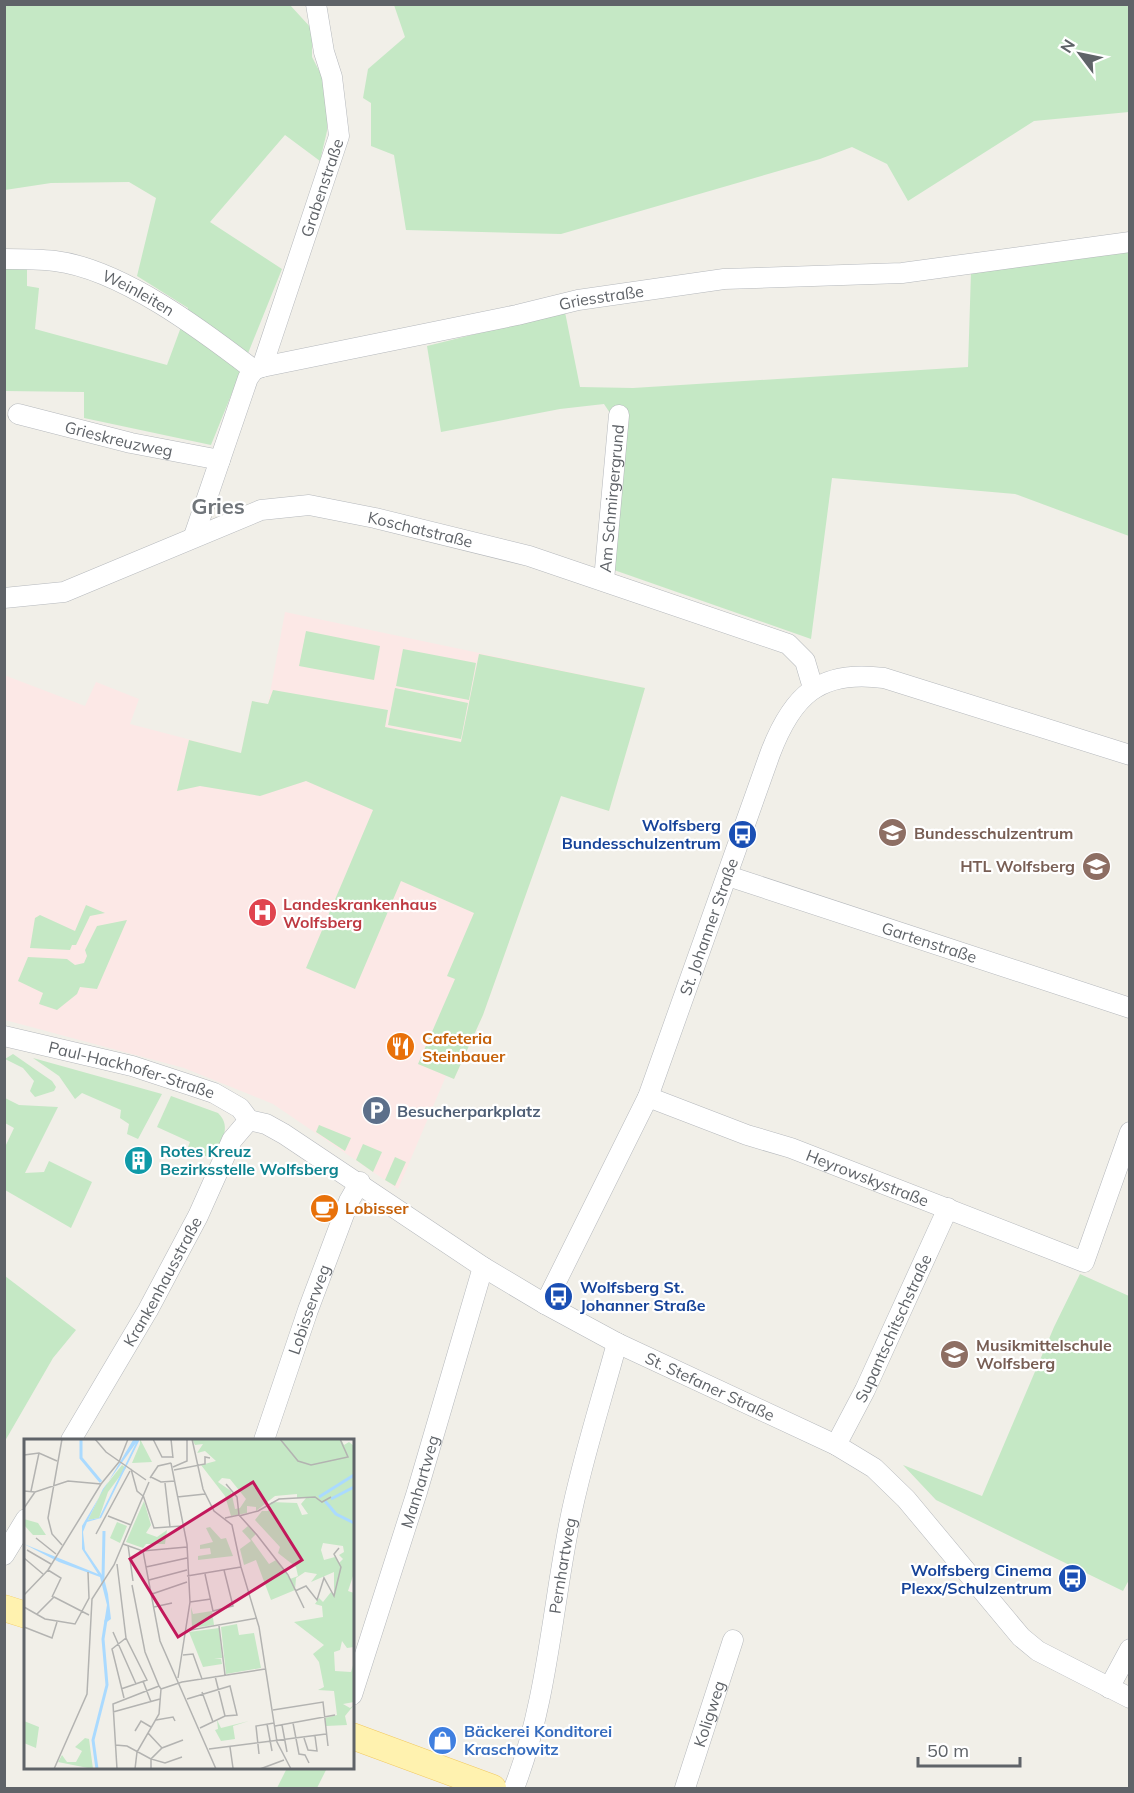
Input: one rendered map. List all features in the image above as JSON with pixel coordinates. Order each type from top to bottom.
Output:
[{"type":"main road","points":[[4,1608],[24,1614]]},
{"type":"main road","points":[[354,1737],[493,1788]]},
{"type":"street","name":"Grabenstraße","points":[[258,368],[339,136],[332,77],[324,52],[316,4]]},
{"type":"street","name":"Griesstraße","points":[[258,368],[517,315],[578,300],[724,279],[902,273],[1130,242]]},
{"type":"street","name":"Weinleiten","points":[[4,259],[55,261],[89,270],[158,302],[258,368]]},
{"type":"street","points":[[194,536],[248,378],[258,368]]},
{"type":"street","name":"Grieskreuzweg","points":[[18,414],[131,443],[220,460]]},
{"type":"street","name":"Am Schmirgergrund","points":[[604,580],[619,415]]},
{"type":"street","name":"Koschatstraße","points":[[4,598],[64,592],[261,510],[309,505],[375,518],[529,556],[788,644],[804,661],[813,688]]},
{"type":"street","name":"St. Johanner Straße","points":[[545,1304],[648,1097],[779,728],[799,700],[813,688],[845,676],[884,678],[1130,755]]},
{"type":"street","name":"Gartenstraße","points":[[728,876],[1130,1008]]},
{"type":"street","name":"Paul-Hackhofer-Straße","points":[[4,1036],[132,1066],[198,1087],[240,1108],[249,1120]]},
{"type":"street","name":"Heyrowskystraße","points":[[648,1097],[747,1135],[762,1137],[1084,1262],[1130,1132]]},
{"type":"street","name":"St. Stefaner Straße","points":[[249,1120],[267,1124],[360,1182],[483,1267],[545,1304],[617,1343],[836,1445],[874,1468],[892,1484],[1021,1637],[1038,1651],[1130,1698]]},
{"type":"street","name":"Krankenhausstraße","points":[[72,1439],[148,1310],[198,1216],[232,1140],[249,1120]]},
{"type":"street","name":"Lobisserweg","points":[[264,1439],[308,1310],[349,1201],[360,1182]]},
{"type":"street","name":"Supantschitschstraße","points":[[836,1445],[865,1390],[948,1208]]},
{"type":"street","name":"Manhartweg","points":[[354,1689],[417,1492],[483,1267]]},
{"type":"street","name":"Pernhartweg","points":[[514,1788],[524,1767],[539,1700],[570,1519],[617,1343]]},
{"type":"street","points":[[4,1555],[24,1522]]},
{"type":"street","name":"Koligweg","points":[[685,1788],[732,1640]]},
{"type":"street","points":[[1109,1688],[1130,1649]]},
{"type":"shaded area","name":"Landeskrankenhaus Wolfsberg","points":[[285,612],[645,688],[609,811],[561,796],[483,1015],[454,1079],[446,1076],[398,1189],[273,1104],[184,1068],[5,1020],[4,675],[85,706],[96,682],[139,699],[130,724],[241,753],[252,701],[268,704]]},
{"type":"green space","points":[[4,5],[290,5],[312,29],[312,57],[327,86],[327,131],[320,161],[285,135],[210,222],[282,269],[211,445],[84,418],[84,392],[5,391],[5,268],[27,267],[27,286],[39,288],[35,329],[167,365],[188,308],[137,276],[156,198],[129,182],[51,183],[5,190]]},
{"type":"green space","points":[[394,5],[1129,5],[1129,112],[1034,121],[908,201],[887,164],[852,147],[820,159],[561,234],[406,230],[394,155],[371,146],[371,103],[363,98],[368,69],[405,37]]},
{"type":"green space","points":[[1129,252],[1129,536],[1015,494],[832,478],[811,639],[614,570],[610,413],[604,404],[560,409],[441,432],[427,346],[565,312],[580,387],[633,388],[968,367],[971,272]]},
{"type":"green space","points":[[306,631],[380,646],[374,680],[299,666]]},
{"type":"green space","points":[[403,649],[476,663],[469,700],[396,686]]},
{"type":"green space","points":[[479,654],[645,688],[609,811],[561,796],[483,1015],[454,1079],[418,1064],[455,979],[447,976],[474,913],[401,881],[355,989],[306,968],[373,810],[306,781],[260,796],[200,786],[177,791],[189,740],[241,753],[252,701],[268,704],[273,690],[388,710],[385,727],[461,742]]},
{"type":"green space","points":[[395,688],[468,703],[461,739],[388,725]]},
{"type":"green space","points":[[86,905],[105,913],[90,916],[76,945],[72,945],[70,950],[30,948],[35,918],[40,915],[75,931]]},
{"type":"green space","points":[[127,920],[97,989],[80,987],[77,994],[57,1010],[39,1004],[43,993],[18,981],[28,957],[67,959],[75,965],[84,963],[87,956],[85,950],[97,926]]},
{"type":"green space","points":[[13,1054],[52,1081],[56,1087],[54,1091],[35,1097],[30,1091],[34,1081],[23,1068],[5,1059]]},
{"type":"green space","points":[[33,1058],[162,1094],[138,1139],[127,1134],[129,1124],[120,1118],[121,1110],[82,1093],[75,1099],[59,1076]]},
{"type":"green space","points":[[171,1096],[218,1113],[222,1118],[225,1124],[224,1136],[213,1160],[188,1147],[190,1142],[157,1127]]},
{"type":"green space","points":[[5,1098],[19,1105],[58,1107],[25,1173],[44,1172],[49,1161],[92,1182],[71,1228],[5,1190],[5,1147],[14,1128],[5,1123]]},
{"type":"green space","points":[[319,1125],[351,1138],[345,1151],[316,1132]]},
{"type":"green space","points":[[363,1144],[382,1152],[373,1172],[356,1160]]},
{"type":"green space","points":[[395,1157],[406,1162],[395,1186],[385,1180]]},
{"type":"green space","points":[[1080,1274],[1129,1296],[1130,1578],[1123,1591],[936,1500],[903,1465],[982,1496],[1054,1327]]},
{"type":"green space","points":[[5,1276],[76,1330],[53,1358],[5,1441]]},
{"type":"green space","points":[[286,1769],[326,1769],[317,1788],[277,1788]]},
{"type":"place","name":"Bundesschulzentrum","points":[[893,833]]},
{"type":"place","name":"Wolfsberg Bundesschulzentrum","points":[[742,834]]},
{"type":"place","name":"HTL Wolfsberg","points":[[1096,866]]},
{"type":"place","name":"Landeskrankenhaus Wolfsberg","points":[[262,913]]},
{"type":"place","name":"Cafeteria Steinbauer","points":[[401,1047]]},
{"type":"place","name":"Besucherparkplatz","points":[[376,1111]]},
{"type":"place","name":"Rotes Kreuz Bezirksstelle Wolfsberg","points":[[139,1160]]},
{"type":"place","name":"Lobisser","points":[[324,1208]]},
{"type":"place","name":"Wolfsberg St. Johanner Straße","points":[[559,1296]]},
{"type":"place","name":"Musikmittelschule Wolfsberg","points":[[955,1354]]},
{"type":"place","name":"Wolfsberg Cinema Plexx/Schulzentrum","points":[[1073,1579]]},
{"type":"place","name":"Bäckerei Konditorei Kraschowitz","points":[[443,1740]]},
{"type":"district","name":"Gries","points":[[218,506]]}]
